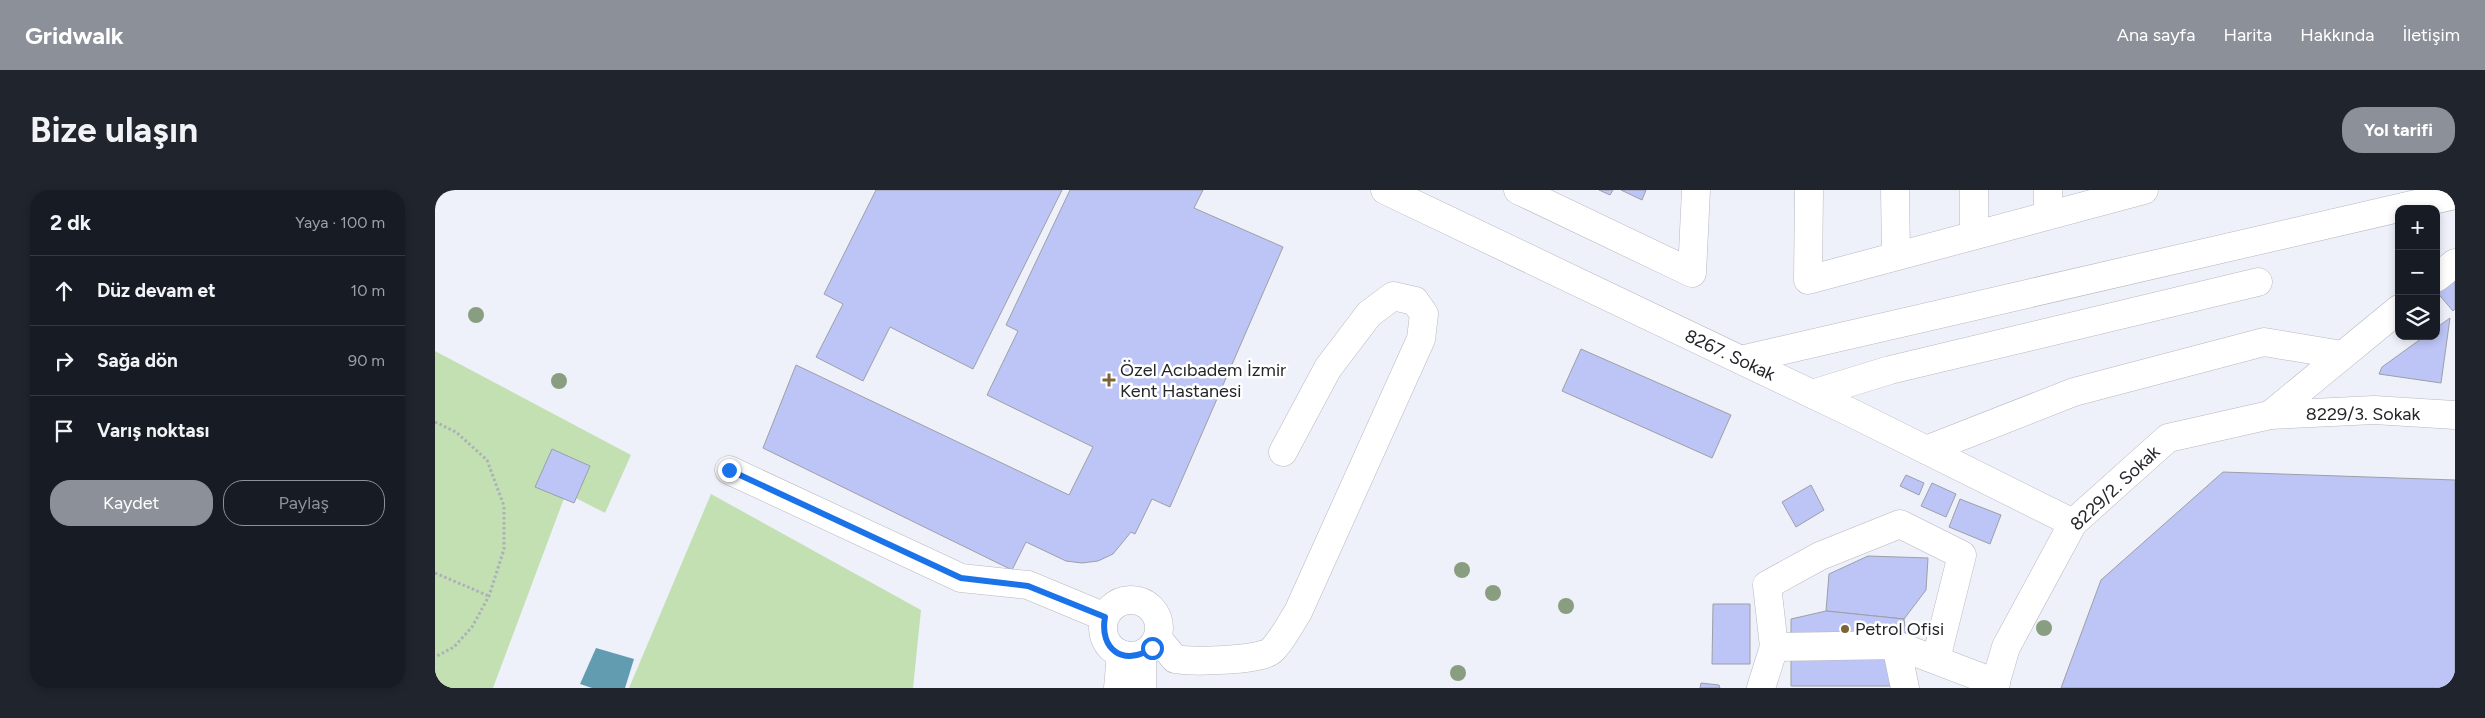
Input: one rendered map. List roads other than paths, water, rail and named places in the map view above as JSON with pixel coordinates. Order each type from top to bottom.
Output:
[{"type":"street","name":"8267. Sokak","points":[[1385,190],[1812,394],[2073,523]]},
{"type":"street","points":[[1518,190],[1692,273],[1696,190]]},
{"type":"street","points":[[1809,190],[1807,280],[1974,234],[2048,202],[2134,191]]},
{"type":"street","points":[[1895,190],[1896,256]]},
{"type":"street","points":[[1974,190],[1974,234]]},
{"type":"street","points":[[1741,360],[2455,195]]},
{"type":"street","points":[[2440,275],[2455,263]]},
{"type":"street","points":[[1812,394],[1890,370],[2258,282]]},
{"type":"street","points":[[1118,688],[1140,649],[1160,628],[1158,617],[1151,607],[1142,601],[1131,599],[1120,602],[1111,608],[1105,617],[1103,628],[1105,639],[1112,648],[1140,649],[1191,662],[1251,657],[1270,652],[1298,612],[1421,339],[1424,314],[1415,301],[1393,296],[1369,314],[1328,368],[1283,452]]},
{"type":"street","points":[[2270,415],[2395,312]]},
{"type":"street","points":[[1927,450],[2074,392],[2264,342],[2342,355]]},
{"type":"street","name":"8229/3. Sokak","points":[[2270,415],[2374,410],[2455,415]]},
{"type":"street","name":"8229/2. Sokak","points":[[1995,686],[2006,648],[2073,523],[2168,438],[2270,415]]},
{"type":"street","points":[[729,470],[961,578],[1028,586],[1105,617]]},
{"type":"street","points":[[1761,688],[1774,647],[1767,585],[1820,556],[1900,524],[1962,555],[1936,659]]},
{"type":"street","points":[[1774,647],[1896,645],[1936,659],[1995,686]]},
{"type":"street","points":[[1896,645],[1905,688]]},
{"type":"street","points":[[1140,649],[1142,688]]},
{"type":"water","points":[[596,648],[634,659],[625,688],[592,688],[580,684]]},
{"type":"place","name":"Özel Acıbadem İzmir Kent Hastanesi","points":[[1109,380]]},
{"type":"place","name":"Petrol Ofisi","points":[[1845,629]]}]
